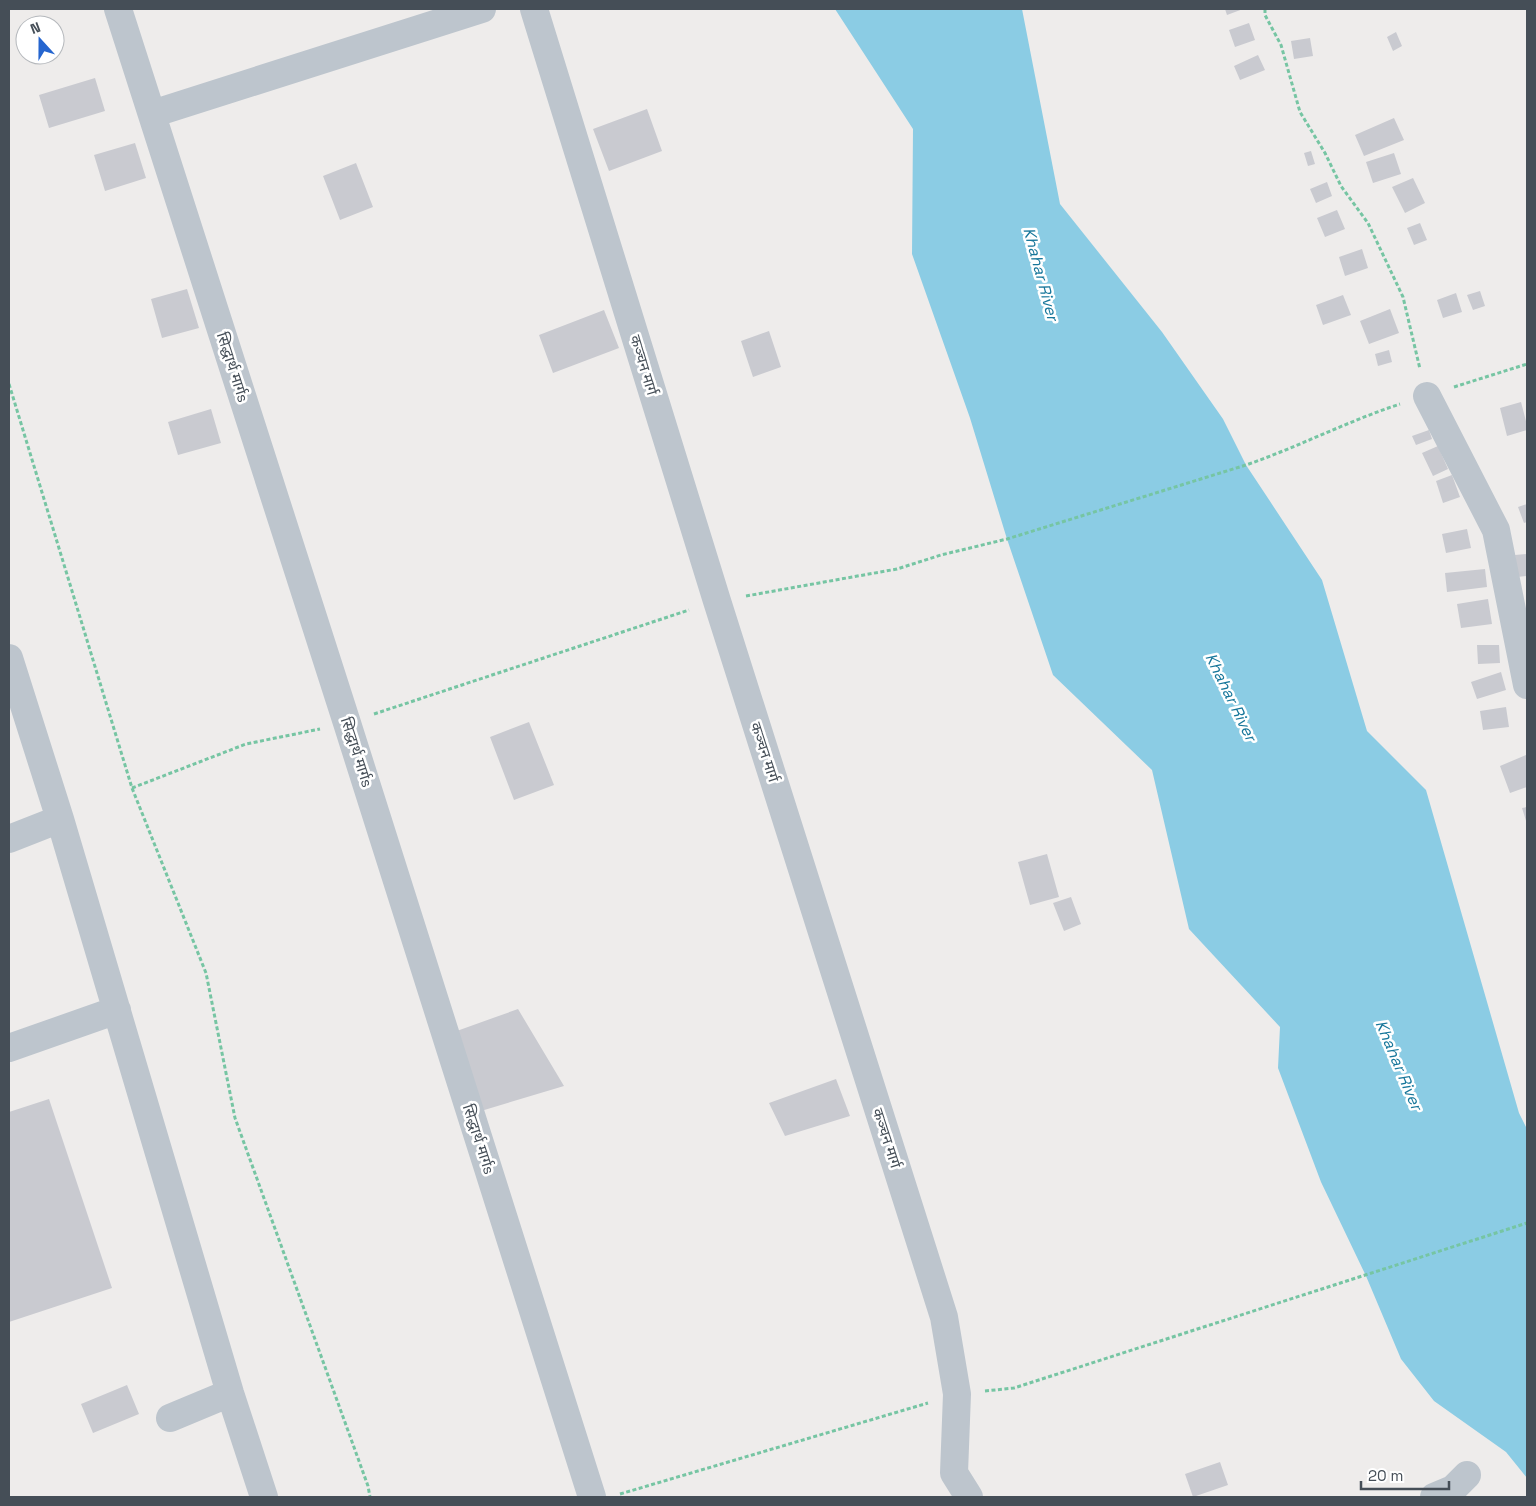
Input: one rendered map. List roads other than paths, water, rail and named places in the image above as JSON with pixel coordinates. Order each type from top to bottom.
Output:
[{"type":"street","name":"सिद्धार्थ मार्गs","points":[[118,9],[592,1497]]},
{"type":"street","points":[[152,114],[482,9]]},
{"type":"street","name":"कञ्चन मार्ग","points":[[534,9],[717,601],[944,1317],[957,1394],[954,1472],[968,1497]]},
{"type":"street","points":[[1427,396],[1496,530],[1527,684]]},
{"type":"street","points":[[9,658],[60,819],[230,1393],[264,1497]]},
{"type":"street","points":[[9,839],[60,819]]},
{"type":"street","points":[[9,1048],[117,1010]]},
{"type":"street","points":[[170,1418],[230,1393]]},
{"type":"street","points":[[1434,1497],[1453,1489],[1466,1476]]},
{"type":"water","name":"Khahar River","points":[[835,9],[1022,9],[1060,204],[1162,332],[1223,419],[1246,465],[1322,580],[1367,731],[1426,790],[1519,1113],[1527,1129],[1527,1478],[1506,1452],[1434,1401],[1401,1359],[1366,1276],[1321,1182],[1278,1068],[1280,1027],[1189,929],[1152,770],[1053,675],[1007,539],[970,418],[912,254],[913,129]]}]
